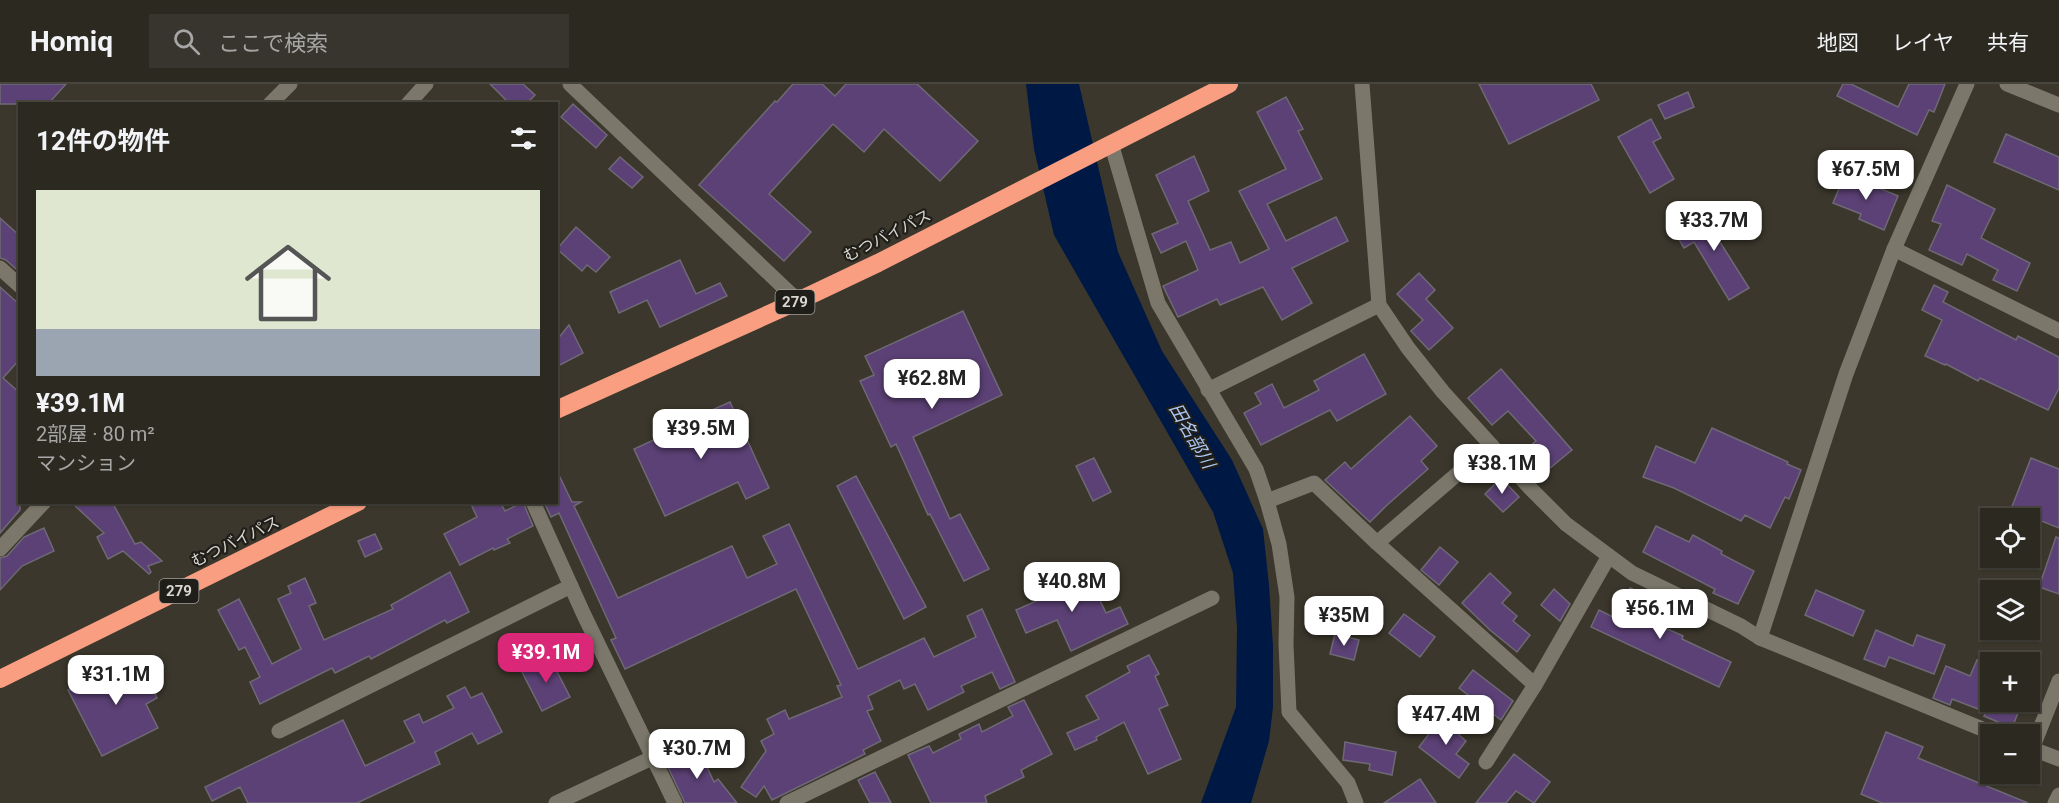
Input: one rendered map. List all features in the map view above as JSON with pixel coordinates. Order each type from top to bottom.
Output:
[{"type":"highway","name":"むつバイパス","points":[[558,409],[878,263],[1229,84]]},
{"type":"highway","name":"むつバイパス","points":[[0,679],[354,504]]},
{"type":"street","points":[[272,102],[290,84]]},
{"type":"street","points":[[410,102],[426,84]]},
{"type":"street","points":[[570,84],[798,301]]},
{"type":"street","points":[[1362,84],[1379,305],[1408,348],[1491,446],[1566,524],[1632,573],[1742,626],[1760,638],[1980,728]]},
{"type":"street","points":[[1760,638],[1791,548],[1839,392],[1894,249],[1967,84]]},
{"type":"street","points":[[2007,84],[2059,105]]},
{"type":"street","points":[[1105,147],[1158,303],[1256,469],[1267,501],[1279,544],[1287,597],[1286,644],[1289,712],[1348,783],[1356,803]]},
{"type":"street","points":[[1894,249],[2059,331]]},
{"type":"street","points":[[0,268],[18,284]]},
{"type":"street","points":[[1208,390],[1379,305]]},
{"type":"street","points":[[1377,543],[1491,446]]},
{"type":"street","points":[[1267,501],[1314,483],[1535,685]]},
{"type":"street","points":[[0,549],[42,504]]},
{"type":"street","points":[[534,504],[675,803]]},
{"type":"street","points":[[1486,762],[1535,685],[1609,556]]},
{"type":"street","points":[[279,730],[571,586]]},
{"type":"street","points":[[787,803],[1212,598]]},
{"type":"street","points":[[2040,727],[2059,681]]},
{"type":"street","points":[[2040,752],[2059,759]]},
{"type":"street","points":[[556,803],[654,757]]},
{"type":"street","points":[[2055,803],[2059,795]]},
{"type":"water","name":"田名部川","points":[[1026,84],[1079,84],[1118,252],[1162,351],[1232,460],[1263,529],[1273,646],[1273,707],[1269,741],[1251,803],[1201,803],[1236,707],[1237,628],[1233,573],[1213,512],[1054,235],[1034,149]]},
{"type":"building","points":[[0,84],[66,84],[50,102],[0,104]]},
{"type":"building","points":[[490,84],[523,84],[535,95],[528,102],[508,102]]},
{"type":"building","points":[[793,84],[822,84],[835,96],[846,84],[917,84],[978,141],[940,181],[884,129],[864,152],[833,124],[769,194],[811,232],[784,261],[699,185]]},
{"type":"building","points":[[1479,84],[1591,84],[1599,100],[1509,144]]},
{"type":"building","points":[[1843,84],[1851,84],[1898,107],[1909,84],[1945,84],[1934,112],[1929,110],[1917,135],[1837,96]]},
{"type":"building","points":[[1688,92],[1694,107],[1665,119],[1658,105]]},
{"type":"building","points":[[1286,97],[1303,129],[1298,131],[1322,179],[1267,204],[1286,241],[1336,217],[1348,241],[1292,268],[1312,303],[1282,320],[1263,287],[1220,305],[1217,299],[1178,317],[1163,286],[1198,270],[1186,241],[1161,253],[1152,234],[1178,223],[1156,175],[1194,156],[1209,191],[1188,201],[1210,250],[1231,242],[1240,263],[1269,249],[1239,191],[1286,169],[1257,112]]},
{"type":"building","points":[[573,104],[607,135],[596,148],[561,117]]},
{"type":"building","points":[[1651,119],[1661,138],[1653,142],[1674,179],[1650,193],[1618,137]]},
{"type":"building","points":[[2006,134],[2059,157],[2059,190],[1994,162]]},
{"type":"building","points":[[620,157],[643,177],[632,188],[609,169]]},
{"type":"building","points":[[1845,174],[1898,196],[1884,230],[1859,219],[1861,214],[1833,203]]},
{"type":"building","points":[[1947,185],[1995,209],[1981,238],[2030,263],[2017,291],[1993,280],[1998,270],[1967,254],[1962,265],[1929,250],[1941,224],[1932,221]]},
{"type":"building","points":[[1716,208],[1725,223],[1713,231],[1749,288],[1729,300],[1694,242],[1684,248],[1675,233]]},
{"type":"building","points":[[0,218],[18,234],[18,267],[16,269],[0,258]]},
{"type":"building","points":[[576,227],[610,257],[596,272],[587,265],[582,271],[558,248]]},
{"type":"building","points":[[680,260],[696,294],[720,283],[727,296],[660,327],[647,300],[619,313],[610,292]]},
{"type":"building","points":[[1419,273],[1435,290],[1426,299],[1453,328],[1429,350],[1411,331],[1423,320],[1397,294]]},
{"type":"building","points":[[1934,285],[1948,292],[1943,302],[2016,340],[2018,336],[2059,357],[2059,388],[2048,410],[1980,378],[1978,381],[1925,356],[1942,320],[1922,310]]},
{"type":"building","points":[[0,287],[18,303],[18,361],[3,378],[18,391],[18,504],[20,504],[20,510],[0,533]]},
{"type":"building","points":[[963,311],[1002,395],[913,437],[950,519],[960,514],[989,569],[964,581],[930,514],[928,515],[896,444],[891,447],[860,381],[874,375],[865,356]]},
{"type":"building","points":[[569,325],[583,353],[558,366],[558,339]]},
{"type":"building","points":[[1364,354],[1386,394],[1337,421],[1330,410],[1261,445],[1244,413],[1261,404],[1255,393],[1272,384],[1284,408],[1319,390],[1314,381]]},
{"type":"building","points":[[1501,369],[1572,450],[1544,473],[1524,451],[1536,441],[1508,411],[1492,425],[1468,398]]},
{"type":"building","points":[[730,402],[769,488],[746,499],[738,482],[665,516],[634,449],[673,431],[669,423],[690,413],[692,419]]},
{"type":"building","points":[[1410,416],[1437,446],[1421,461],[1428,469],[1370,522],[1325,480],[1345,462],[1351,469]]},
{"type":"building","points":[[1712,428],[1801,470],[1789,499],[1785,497],[1770,528],[1745,515],[1741,521],[1674,488],[1643,477],[1656,446],[1695,463]]},
{"type":"building","points":[[1094,458],[1111,492],[1093,501],[1076,466]]},
{"type":"building","points":[[2031,458],[2059,469],[2059,528],[2040,520],[2040,508],[2011,508]]},
{"type":"building","points":[[558,473],[572,502],[581,502],[574,506],[618,598],[732,546],[747,578],[777,564],[763,536],[789,524],[858,669],[924,638],[934,657],[976,637],[967,616],[982,609],[1015,682],[1000,689],[992,672],[961,686],[964,692],[928,710],[915,684],[904,689],[900,680],[868,696],[873,709],[867,711],[881,741],[863,750],[865,754],[772,800],[764,786],[756,797],[741,787],[766,751],[761,741],[774,734],[767,719],[785,710],[789,719],[842,697],[837,686],[841,685],[796,589],[625,669],[611,640],[616,638],[559,513],[551,517],[545,504],[558,504]]},
{"type":"building","points":[[856,476],[926,607],[904,619],[837,486]]},
{"type":"building","points":[[1501,478],[1519,497],[1503,512],[1485,494]]},
{"type":"building","points":[[73,504],[113,504],[135,544],[141,542],[162,561],[148,566],[151,572],[149,574],[123,551],[108,559],[97,537],[104,533]]},
{"type":"building","points":[[471,504],[501,504],[505,511],[524,504],[533,526],[507,539],[510,543],[494,550],[493,548],[460,565],[444,534],[477,517]]},
{"type":"building","points":[[1656,526],[1689,542],[1693,535],[1722,551],[1721,554],[1754,571],[1738,604],[1713,593],[1715,589],[1643,552]]},
{"type":"building","points":[[44,528],[54,551],[22,566],[0,590],[0,558],[7,556],[24,537]]},
{"type":"building","points":[[375,534],[382,549],[365,557],[358,541]]},
{"type":"building","points":[[2056,537],[2059,538],[2059,594],[2040,587]]},
{"type":"building","points":[[1440,547],[1458,562],[1439,585],[1421,570]]},
{"type":"building","points":[[450,572],[469,612],[447,623],[445,620],[371,659],[369,656],[335,673],[332,668],[260,704],[250,682],[260,677],[245,647],[239,650],[218,610],[239,599],[272,664],[301,649],[278,599],[291,593],[288,586],[305,578],[316,603],[309,606],[324,640],[393,609],[391,605]]},
{"type":"building","points":[[1490,573],[1511,593],[1502,603],[1517,616],[1513,621],[1530,635],[1517,652],[1462,603]]},
{"type":"building","points":[[1071,574],[1078,589],[1092,583],[1106,613],[1120,607],[1128,624],[1071,651],[1057,620],[1026,633],[1016,610],[1050,595],[1045,586]]},
{"type":"building","points":[[1630,588],[1652,597],[1643,618],[1731,662],[1719,687],[1591,627],[1599,610],[1617,619]]},
{"type":"building","points":[[1554,589],[1570,604],[1560,621],[1541,605]]},
{"type":"building","points":[[1816,590],[1864,611],[1853,636],[1805,615]]},
{"type":"building","points":[[1404,614],[1435,637],[1420,657],[1389,633]]},
{"type":"building","points":[[1876,630],[1913,646],[1917,635],[1945,645],[1934,674],[1889,657],[1885,667],[1864,659]]},
{"type":"building","points":[[1335,634],[1359,640],[1354,660],[1330,654]]},
{"type":"building","points":[[1149,655],[1159,674],[1155,676],[1168,705],[1159,709],[1181,759],[1148,774],[1124,722],[1096,737],[1097,740],[1075,750],[1067,733],[1099,719],[1086,696],[1130,672],[1127,666]]},
{"type":"building","points":[[136,656],[157,698],[146,704],[158,728],[102,756],[68,690]]},
{"type":"building","points":[[550,658],[570,697],[542,711],[522,672]]},
{"type":"building","points":[[1977,660],[1980,661],[1980,710],[1952,699],[1950,705],[1933,698],[1946,666],[1970,676]]},
{"type":"building","points":[[1473,670],[1513,701],[1501,720],[1459,688]]},
{"type":"building","points":[[465,687],[471,698],[482,693],[502,732],[478,744],[472,733],[435,752],[440,764],[357,803],[248,803],[240,787],[212,801],[205,787],[343,720],[365,766],[415,742],[404,721],[419,714],[423,723],[454,708],[447,696]]},
{"type":"building","points":[[1024,700],[1052,754],[1021,770],[1024,777],[985,796],[987,803],[931,803],[908,755],[929,746],[933,753],[961,739],[959,734],[979,724],[982,732],[1013,716],[1008,707]]},
{"type":"building","points":[[1986,712],[2018,712],[2014,724],[2003,724],[1984,716]]},
{"type":"building","points":[[1443,715],[1463,730],[1459,735],[1466,741],[1456,754],[1469,764],[1459,778],[1419,747]]},
{"type":"building","points":[[1886,732],[1923,747],[1918,758],[2028,803],[1882,803],[1861,794]]},
{"type":"building","points":[[1345,742],[1396,752],[1392,775],[1369,770],[1370,764],[1343,760]]},
{"type":"building","points":[[698,748],[714,782],[718,779],[737,803],[685,803],[666,763]]},
{"type":"building","points":[[1514,754],[1550,782],[1534,803],[1516,791],[1506,803],[1476,803]]},
{"type":"building","points":[[875,772],[891,803],[870,803],[858,780]]},
{"type":"building","points":[[1420,779],[1436,803],[1384,803]]}]
